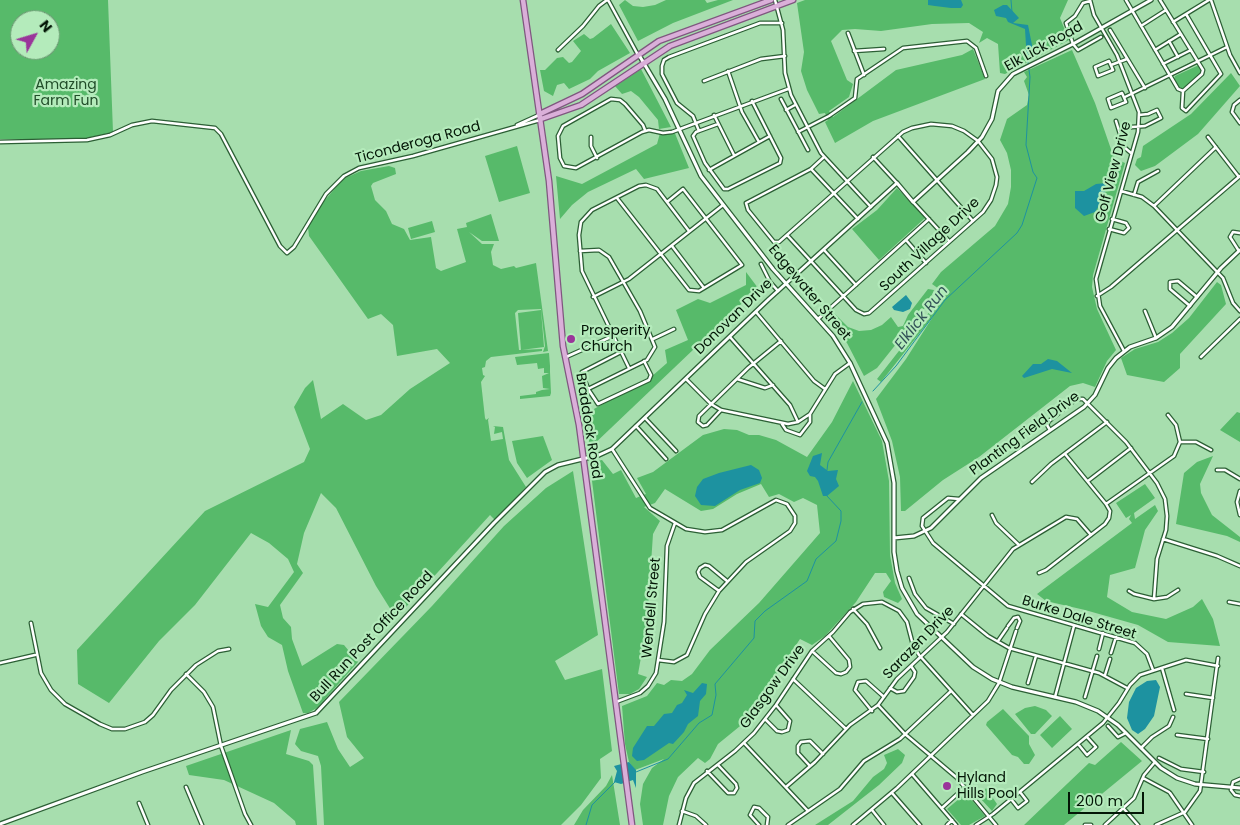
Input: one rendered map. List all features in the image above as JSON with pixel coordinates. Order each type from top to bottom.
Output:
[{"type":"main road","name":"Braddock Road","points":[[523,0],[541,117],[552,208],[559,311],[565,357],[577,413],[632,825]]},
{"type":"main road","points":[[541,117],[582,94],[659,41],[771,0]]},
{"type":"main road","points":[[541,117],[581,105],[670,46],[793,0]]},
{"type":"street","points":[[558,50],[583,26],[598,6],[607,0]]},
{"type":"street","name":"Edgewater Street","points":[[607,0],[662,93],[697,169],[786,284],[838,342],[850,363],[879,422],[889,451],[894,483],[894,538],[897,570],[902,588],[917,614],[978,670],[999,683],[1084,704],[1108,717],[1155,762],[1177,778],[1202,784],[1240,788]]},
{"type":"street","points":[[775,0],[782,24],[788,89],[795,105],[824,157],[871,207]]},
{"type":"street","points":[[1126,0],[1178,89],[1183,91]]},
{"type":"street","name":"Elk Lick Road","points":[[913,202],[978,141],[992,120],[1000,88],[1013,74],[1073,44],[1151,0]]},
{"type":"street","points":[[1160,0],[1199,63],[1202,73],[1183,91],[1182,108],[1186,111],[1221,76],[1212,56],[1186,14]]},
{"type":"street","points":[[1173,22],[1210,0],[1227,48],[1240,74]]},
{"type":"street","points":[[1090,1],[1083,3],[1075,16],[1066,23],[1073,44],[1078,50],[1101,37]]},
{"type":"street","name":"Golf View Drive","points":[[1090,1],[1092,11],[1120,62],[1139,115],[1132,153],[1097,272],[1097,296],[1102,310],[1124,351]]},
{"type":"street","points":[[1141,26],[1166,10]]},
{"type":"street","points":[[699,131],[692,114],[677,103],[662,74],[664,60],[669,56],[760,23],[782,24]]},
{"type":"street","points":[[1110,30],[1145,88]]},
{"type":"street","points":[[848,33],[864,74]]},
{"type":"street","points":[[1155,50],[1181,34]]},
{"type":"street","points":[[798,132],[829,116],[854,98],[856,81],[903,48],[965,40],[972,43],[976,48],[986,76]]},
{"type":"street","points":[[1168,41],[1178,57]]},
{"type":"street","points":[[1125,97],[1227,48]]},
{"type":"street","points":[[854,51],[884,49]]},
{"type":"street","points":[[1163,64],[1191,50]]},
{"type":"street","points":[[704,81],[766,57],[785,56]]},
{"type":"street","points":[[1112,66],[1127,59]]},
{"type":"street","points":[[1109,61],[1112,66],[1113,70],[1099,76],[1095,68],[1109,61]]},
{"type":"street","points":[[728,71],[740,106],[759,142]]},
{"type":"street","points":[[645,130],[625,104],[616,99],[607,101],[563,126],[558,136],[559,154],[564,166],[576,168],[645,130],[666,133],[788,89]]},
{"type":"street","points":[[1122,93],[1125,97],[1126,102],[1111,108],[1108,99],[1122,93]]},
{"type":"street","points":[[781,99],[808,150]]},
{"type":"street","points":[[1240,100],[1234,106],[1232,112],[1240,124]]},
{"type":"street","points":[[718,124],[694,133],[693,138],[709,170],[723,188],[728,190],[778,163],[781,158],[752,101]]},
{"type":"street","points":[[786,110],[795,105]]},
{"type":"street","points":[[1120,132],[1161,118],[1158,110],[1139,115]]},
{"type":"street","points":[[714,115],[734,155]]},
{"type":"street","name":"Ticonderoga Road","points":[[0,142],[87,140],[110,135],[132,125],[152,122],[215,128],[221,134],[280,246],[287,253],[294,247],[326,194],[350,172],[359,168],[413,156],[509,129],[541,117]]},
{"type":"street","points":[[1116,121],[1124,147],[1132,153]]},
{"type":"street","name":"South Village Drive","points":[[931,124],[952,126],[964,131],[978,141],[992,159],[997,177],[991,200],[973,221],[872,312],[860,313],[787,235],[873,157],[898,136],[912,128],[931,124]]},
{"type":"street","points":[[709,170],[770,136]]},
{"type":"street","points":[[898,136],[973,221]]},
{"type":"street","points":[[591,137],[591,146],[596,158]]},
{"type":"street","points":[[1097,296],[1111,287],[1240,177],[1208,137]]},
{"type":"street","points":[[1154,206],[1216,147]]},
{"type":"street","points":[[787,235],[779,242],[774,242],[748,210],[746,203],[811,169],[824,157]]},
{"type":"street","points":[[873,157],[949,242]]},
{"type":"street","points":[[811,169],[858,219]]},
{"type":"street","points":[[1134,195],[1138,182],[1158,171]]},
{"type":"street","name":"Donovan Drive","points":[[583,458],[600,455],[612,449],[778,291],[897,184]]},
{"type":"street","points":[[629,368],[582,271],[580,227],[584,218],[592,210],[639,186],[646,185],[657,189],[689,231]]},
{"type":"street","points":[[616,198],[688,290],[697,291],[704,288],[741,267],[741,262],[683,189],[666,202]]},
{"type":"street","points":[[1120,191],[1134,195],[1154,206],[1226,281],[1232,300],[1240,312]]},
{"type":"street","points":[[593,297],[623,282],[723,205]]},
{"type":"street","points":[[818,319],[929,219]]},
{"type":"street","points":[[1109,229],[1124,233],[1129,228],[1126,223],[1112,219]]},
{"type":"street","points":[[1239,251],[1230,237],[1233,232],[1240,233]]},
{"type":"street","points":[[906,240],[926,263]]},
{"type":"street","points":[[671,245],[704,288]]},
{"type":"street","points":[[580,251],[598,250],[607,254],[653,339],[655,350],[644,361],[588,389]]},
{"type":"street","points":[[824,250],[856,285]]},
{"type":"street","name":"Planting Field Drive","points":[[894,538],[908,537],[925,531],[938,522],[981,478],[1088,403],[1098,391],[1108,368],[1124,351],[1156,338],[1172,327],[1218,272],[1239,251]]},
{"type":"street","points":[[761,264],[770,282],[778,291]]},
{"type":"street","points":[[1190,306],[1170,289],[1170,282],[1178,281],[1197,297]]},
{"type":"street","points":[[1145,311],[1156,338]]},
{"type":"street","points":[[756,312],[814,381],[826,389]]},
{"type":"street","points":[[1201,357],[1240,319]]},
{"type":"street","points":[[653,339],[674,329]]},
{"type":"street","points":[[565,357],[613,336]]},
{"type":"street","points":[[730,337],[790,405],[798,422]]},
{"type":"street","points":[[721,410],[707,425],[701,425],[698,417],[754,363],[781,341]]},
{"type":"street","points":[[621,352],[582,372],[595,402],[604,403],[649,380],[651,377],[644,361]]},
{"type":"street","points":[[686,379],[711,404],[721,410],[782,424],[798,422],[810,414],[836,373],[850,363]]},
{"type":"street","points":[[737,379],[765,388],[773,385]]},
{"type":"street","points":[[1050,430],[1049,421],[1075,400],[1083,398],[1131,448],[1162,492],[1167,508],[1166,530],[1157,559],[1154,599]]},
{"type":"street","points":[[782,424],[786,430],[800,435],[810,422],[810,414]]},
{"type":"street","points":[[1106,504],[1174,456],[1180,442],[1176,425],[1168,415]]},
{"type":"street","points":[[645,418],[676,451]]},
{"type":"street","points":[[1032,482],[1051,464],[1107,422]]},
{"type":"street","points":[[636,426],[666,459]]},
{"type":"street","points":[[1180,442],[1196,442],[1211,450]]},
{"type":"street","points":[[1088,480],[1131,448]]},
{"type":"street","points":[[612,449],[647,504],[654,512],[675,524],[699,532],[716,531],[733,525],[772,500],[782,500],[789,506],[795,519],[792,528],[753,556],[719,591],[705,614],[687,655],[674,662],[658,660]]},
{"type":"street","points":[[1040,573],[1091,536],[1108,520],[1110,511],[1088,480],[1065,454]]},
{"type":"street","name":"Bull Run Post Office Road","points":[[0,824],[316,713],[537,480],[558,465],[583,458]]},
{"type":"street","points":[[1217,470],[1225,470],[1240,479]]},
{"type":"street","points":[[1240,491],[1237,502],[1240,515]]},
{"type":"street","points":[[925,531],[922,522],[924,516],[948,498],[959,500]]},
{"type":"street","points":[[992,515],[996,523],[1019,545]]},
{"type":"street","name":"Sarazen Drive","points":[[786,787],[823,754],[846,729],[878,705],[890,688],[954,624],[1009,552],[1066,517],[1077,519],[1091,536]]},
{"type":"street","name":"Wendell Street","points":[[616,702],[630,698],[644,690],[653,678],[664,622],[667,546],[675,524]]},
{"type":"street","name":"Burke Dale Street","points":[[925,531],[933,543],[1002,602],[1020,611],[1130,641],[1142,648],[1153,670]]},
{"type":"street","points":[[1163,539],[1217,556],[1240,566]]},
{"type":"street","points":[[719,591],[700,577],[698,572],[700,568],[709,566],[727,581]]},
{"type":"street","points":[[909,578],[915,594],[926,608],[954,624]]},
{"type":"street","points":[[1129,590],[1134,594],[1154,599],[1167,597],[1178,590]]},
{"type":"street","points":[[1229,602],[1240,604]]},
{"type":"street","name":"Glasgow Drive","points":[[679,825],[691,788],[707,772],[744,744],[766,720],[812,651],[853,610],[863,604],[885,603],[896,608],[907,622],[913,646],[973,715]]},
{"type":"street","points":[[853,610],[869,628],[880,648]]},
{"type":"street","points":[[853,825],[912,774],[990,698],[999,683],[1009,648],[1020,621],[1018,617],[1020,611]]},
{"type":"street","points":[[961,614],[1009,648],[1105,675],[1127,688]]},
{"type":"street","points":[[998,642],[1015,617],[1018,617]]},
{"type":"street","points":[[31,623],[36,655],[46,684],[57,698],[82,714],[112,729],[125,729],[145,722],[153,715],[171,690],[203,659],[218,651],[229,649]]},
{"type":"street","points":[[1055,697],[1074,626]]},
{"type":"street","points":[[1099,649],[1103,633]]},
{"type":"street","points":[[812,651],[836,673],[846,672],[850,667],[849,660],[829,636]]},
{"type":"street","points":[[1111,653],[1116,637]]},
{"type":"street","points":[[0,663],[36,655]]},
{"type":"street","points":[[1028,684],[1036,656]]},
{"type":"street","points":[[1085,697],[1097,656]]},
{"type":"street","points":[[1156,825],[1185,812],[1195,801],[1202,784],[1218,658]]},
{"type":"street","points":[[1105,675],[1110,659]]},
{"type":"street","points":[[976,825],[1020,792],[1103,723],[1136,678],[1153,670],[1186,660],[1218,666]]},
{"type":"street","points":[[890,688],[897,692],[904,690],[914,677],[915,672],[911,666]]},
{"type":"street","points":[[1162,668],[1174,710]]},
{"type":"street","points":[[186,674],[204,692],[213,707],[220,746],[251,825]]},
{"type":"street","points":[[794,679],[846,729]]},
{"type":"street","points":[[872,710],[855,690],[858,682],[866,681],[884,698]]},
{"type":"street","points":[[788,825],[840,789],[864,760],[905,734],[951,691]]},
{"type":"street","points":[[1186,694],[1213,698]]},
{"type":"street","points":[[878,705],[905,734],[966,787],[996,825]]},
{"type":"street","points":[[766,720],[777,731],[788,730],[790,720],[776,706]]},
{"type":"street","points":[[1141,748],[1152,737],[1169,726],[1173,717]]},
{"type":"street","points":[[1108,726],[1118,737],[1126,733]]},
{"type":"street","points":[[1176,735],[1208,739]]},
{"type":"street","points":[[1078,744],[1087,755],[1096,747],[1087,737]]},
{"type":"street","points":[[810,766],[798,753],[798,746],[801,742],[810,741],[823,754]]},
{"type":"street","points":[[744,744],[808,811]]},
{"type":"street","points":[[1159,758],[1181,769],[1204,772]]},
{"type":"street","points":[[1105,825],[1134,798],[1143,778],[1155,762]]},
{"type":"street","points":[[707,772],[728,793],[734,793],[737,788],[736,784],[718,765]]},
{"type":"street","points":[[912,774],[956,825]]},
{"type":"street","points":[[1143,778],[1170,792],[1192,825]]},
{"type":"street","points":[[1240,779],[1233,782],[1231,787],[1233,794],[1240,796]]},
{"type":"street","points":[[186,787],[202,825]]},
{"type":"street","points":[[942,808],[966,787]]},
{"type":"street","points":[[892,792],[920,825]]},
{"type":"street","points":[[1011,799],[1018,808],[1027,801],[1020,792]]},
{"type":"street","points":[[139,803],[148,825]]},
{"type":"street","points":[[759,825],[750,814],[755,807],[768,817],[767,825]]},
{"type":"street","points":[[1124,809],[1138,825]]},
{"type":"street","points":[[872,810],[884,825]]},
{"type":"street","points":[[682,811],[696,816],[706,825]]},
{"type":"street","points":[[946,825],[952,820]]},
{"type":"street","points":[[1085,825],[1091,825]]},
{"type":"green space","name":"Amazing Farm Fun","points":[[0,0],[108,0],[113,132],[83,139],[0,139]]},
{"type":"green space","points":[[625,0],[633,6],[643,7],[655,5],[666,0],[705,0],[707,3],[718,0],[733,0],[673,23],[638,41],[619,5]]},
{"type":"green space","points":[[805,0],[1068,0],[1060,18],[1069,40],[1005,74],[1000,73],[998,44],[987,38],[979,43],[983,32],[969,23],[932,24],[881,31],[842,30],[831,41],[847,80],[853,84],[849,97],[829,111],[833,117],[896,70],[962,55],[973,49],[985,79],[873,121],[835,143],[825,122],[828,120],[825,113],[819,114],[807,90],[801,71],[804,52],[797,3]]},
{"type":"green space","points":[[611,24],[630,53],[598,71],[590,79],[569,89],[564,83],[557,85],[553,96],[544,91],[540,70],[545,70],[557,58],[563,57],[569,63],[572,62],[581,51],[573,41],[584,34],[590,39],[593,38]]},
{"type":"green space","points":[[1072,50],[1095,103],[1113,155],[1116,159],[1125,163],[1093,275],[1092,287],[1097,309],[1116,350],[1107,361],[1095,387],[1083,383],[1070,386],[979,457],[943,480],[905,511],[901,511],[900,477],[892,441],[876,399],[906,359],[934,315],[881,382],[877,379],[934,306],[932,304],[939,289],[932,284],[941,272],[995,226],[1008,204],[1011,170],[1007,153],[1000,140],[1007,119],[1027,105],[1029,95],[1024,81],[1027,77],[1024,72]]},
{"type":"green space","points":[[1199,65],[1202,71],[1185,90],[1181,90],[1174,79],[1175,76]]},
{"type":"green space","points":[[641,69],[671,127],[659,129],[658,120],[639,97],[631,91],[622,94],[615,86]]},
{"type":"green space","points":[[1231,73],[1240,86],[1198,134],[1155,166],[1141,171],[1135,165],[1137,159],[1141,157],[1143,146],[1191,114]]},
{"type":"green space","points":[[674,131],[689,168],[644,179],[636,169],[588,192],[572,205],[560,219],[556,176],[582,184],[657,144],[660,133]]},
{"type":"green space","points":[[517,146],[530,193],[499,202],[485,156]]},
{"type":"green space","points":[[389,166],[395,168],[396,174],[373,183],[371,186],[375,200],[386,211],[392,224],[404,229],[410,240],[431,237],[436,268],[441,271],[466,262],[457,229],[467,227],[466,223],[491,214],[499,241],[482,241],[469,232],[482,244],[494,244],[491,252],[493,265],[501,269],[514,266],[516,268],[536,263],[548,351],[543,352],[545,346],[541,309],[518,310],[515,313],[519,350],[542,349],[542,351],[491,357],[486,361],[485,367],[482,368],[483,375],[485,376],[481,382],[485,418],[486,420],[489,418],[491,441],[503,439],[502,432],[494,434],[495,427],[493,426],[503,427],[509,460],[526,487],[495,520],[490,515],[396,618],[376,586],[336,508],[321,493],[304,533],[297,564],[303,573],[280,605],[283,618],[291,627],[292,639],[302,666],[337,644],[344,645],[358,662],[317,708],[308,713],[303,713],[288,671],[282,645],[268,637],[261,626],[255,604],[268,607],[294,572],[288,559],[269,543],[251,533],[195,605],[159,641],[109,703],[78,684],[77,650],[205,511],[304,462],[310,449],[294,407],[305,388],[313,380],[321,419],[343,404],[366,420],[381,415],[410,389],[450,363],[437,349],[397,356],[393,325],[381,314],[368,319],[309,236],[308,227],[319,207],[343,179],[361,171]]},
{"type":"green space","points":[[897,188],[925,218],[879,260],[852,229],[877,210]]},
{"type":"green space","points":[[432,221],[435,232],[411,239],[408,228]]},
{"type":"green space","points":[[746,272],[758,288],[590,448],[585,414],[651,377],[667,363],[665,350],[688,340],[676,310],[698,299],[710,303],[746,285]]},
{"type":"green space","points":[[1217,282],[1221,285],[1226,304],[1180,354],[1180,368],[1164,382],[1127,375],[1121,358],[1135,349],[1158,342],[1172,333],[1189,318]]},
{"type":"green space","points":[[928,289],[934,290],[928,304],[877,368],[864,376],[847,343],[827,319],[834,313],[848,327],[859,331],[871,330],[882,325],[891,317],[898,327],[903,326],[908,315]]},
{"type":"green space","points":[[541,310],[544,347],[521,350],[518,313]]},
{"type":"green space","points":[[549,353],[551,393],[550,396],[520,399],[520,396],[536,394],[536,392],[550,389],[543,388],[542,376],[549,373],[544,373],[544,368],[538,369],[537,363],[517,365],[515,357]]},
{"type":"green space","points":[[853,381],[882,441],[889,481],[890,555],[895,583],[902,599],[898,603],[884,597],[883,592],[891,581],[886,573],[875,573],[856,602],[825,636],[812,645],[800,639],[745,722],[718,744],[710,759],[705,763],[698,758],[678,777],[669,796],[663,825],[643,825],[640,804],[643,784],[652,768],[664,759],[635,770],[629,762],[625,744],[622,706],[647,696],[657,683],[664,685],[671,680],[682,681],[692,674],[710,650],[759,603],[820,533],[817,505],[803,498],[794,502],[779,494],[769,497],[761,484],[737,494],[713,509],[701,511],[665,489],[655,503],[644,507],[660,521],[653,534],[647,624],[638,674],[647,677],[639,689],[630,694],[619,694],[590,465],[592,462],[602,460],[613,474],[621,470],[636,498],[646,494],[637,478],[653,472],[703,435],[724,429],[737,430],[749,435],[759,435],[776,440],[807,457],[832,422]]},
{"type":"green space","points":[[1237,412],[1240,413],[1240,442],[1220,430]]},
{"type":"green space","points":[[543,436],[552,460],[527,478],[517,463],[512,441]]},
{"type":"green space","points":[[1213,456],[1200,484],[1201,493],[1212,515],[1240,537],[1240,542],[1227,536],[1176,524],[1184,473],[1197,462]]},
{"type":"green space","points":[[573,471],[598,635],[555,661],[565,680],[602,669],[612,751],[600,759],[601,778],[581,805],[561,825],[324,825],[321,766],[318,756],[301,751],[295,744],[300,729],[327,722],[338,749],[350,767],[364,758],[347,737],[339,702],[432,606],[504,526],[546,488]]},
{"type":"green space","points":[[1145,484],[1155,498],[1134,513],[1135,519],[1155,505],[1158,511],[1145,530],[1135,568],[1110,575],[1107,597],[1132,612],[1166,619],[1193,607],[1202,599],[1213,619],[1220,646],[1168,642],[1138,625],[1046,601],[1037,594],[1132,523],[1129,519],[1131,515],[1126,518],[1116,503]]},
{"type":"green space","points":[[1035,706],[1046,710],[1052,716],[1035,734],[1031,734],[1015,714],[1025,708]]},
{"type":"green space","points":[[1003,709],[1029,736],[1029,744],[1035,755],[1029,764],[1024,764],[1018,757],[1012,755],[986,725]]},
{"type":"green space","points":[[1060,716],[1072,729],[1052,748],[1040,735]]},
{"type":"green space","points":[[291,730],[286,754],[309,761],[313,765],[317,825],[296,825],[295,821],[274,803],[224,780],[189,775],[186,766]]},
{"type":"green space","points":[[1121,742],[1142,761],[1064,825],[1024,825],[1089,763],[1095,765]]},
{"type":"green space","points":[[898,749],[905,755],[902,763],[879,785],[828,825],[815,825],[853,801],[873,777],[884,769],[887,763],[884,755]]},
{"type":"green space","points":[[612,775],[620,825],[574,825],[583,810],[606,786]]},
{"type":"green space","points":[[986,788],[997,804],[992,811],[980,798]]},
{"type":"green space","points":[[966,793],[985,816],[969,825],[961,825],[947,809]]},
{"type":"water","points":[[928,0],[961,0],[963,5],[961,8],[951,8],[928,5]]},
{"type":"water","points":[[1007,5],[1019,18],[1013,23],[1028,25],[1033,50],[1028,62],[1025,29],[1008,22],[1006,18],[996,16],[994,10]]},
{"type":"water","points":[[1117,170],[1119,173],[1117,179],[1106,188],[1102,201],[1095,212],[1084,216],[1075,208],[1075,191],[1084,191],[1096,184],[1107,183]]},
{"type":"water","points":[[906,295],[912,303],[910,309],[903,312],[894,310],[892,307]]},
{"type":"water","points":[[1048,359],[1057,361],[1072,373],[1052,369],[1024,378],[1022,376],[1033,364],[1041,364]]},
{"type":"water","points":[[822,453],[820,465],[828,471],[838,470],[836,479],[839,486],[827,496],[823,496],[818,481],[815,477],[810,476],[807,471],[813,456]]},
{"type":"water","points":[[751,465],[759,470],[762,478],[760,483],[740,490],[715,506],[701,505],[695,496],[697,487],[703,479]]},
{"type":"water","points":[[1156,680],[1160,687],[1154,716],[1145,729],[1138,734],[1132,730],[1127,718],[1129,702],[1136,688],[1147,681]]},
{"type":"water","points":[[702,683],[707,684],[706,694],[700,701],[698,716],[688,724],[684,732],[673,744],[669,743],[644,760],[637,761],[632,756],[633,748],[647,726],[654,726],[664,714],[672,713],[687,695],[684,690],[693,693]]},
{"type":"water","points":[[629,762],[636,770],[636,788],[633,780],[621,784],[614,782],[617,771],[614,766]]},
{"type":"waterway","points":[[1011,0],[1012,12]]},
{"type":"waterway","name":"Elklick Run","points":[[873,391],[896,366],[945,300],[1017,233],[1022,225],[1037,178],[1033,172],[1026,145],[1030,77],[1028,62]]},
{"type":"waterway","name":"Elklick Run","points":[[827,470],[828,462],[862,402]]},
{"type":"waterway","name":"Elklick Run","points":[[636,772],[668,759],[699,723],[712,715],[716,695],[715,684],[754,638],[755,621],[765,611],[807,581],[816,559],[836,541],[841,521],[841,511],[827,496]]},
{"type":"waterway","name":"Elklick Run","points":[[586,825],[592,805],[616,781]]},
{"type":"place","name":"Prosperity Church","points":[[571,339]]},
{"type":"place","name":"Hyland Hills Pool","points":[[947,786]]}]
